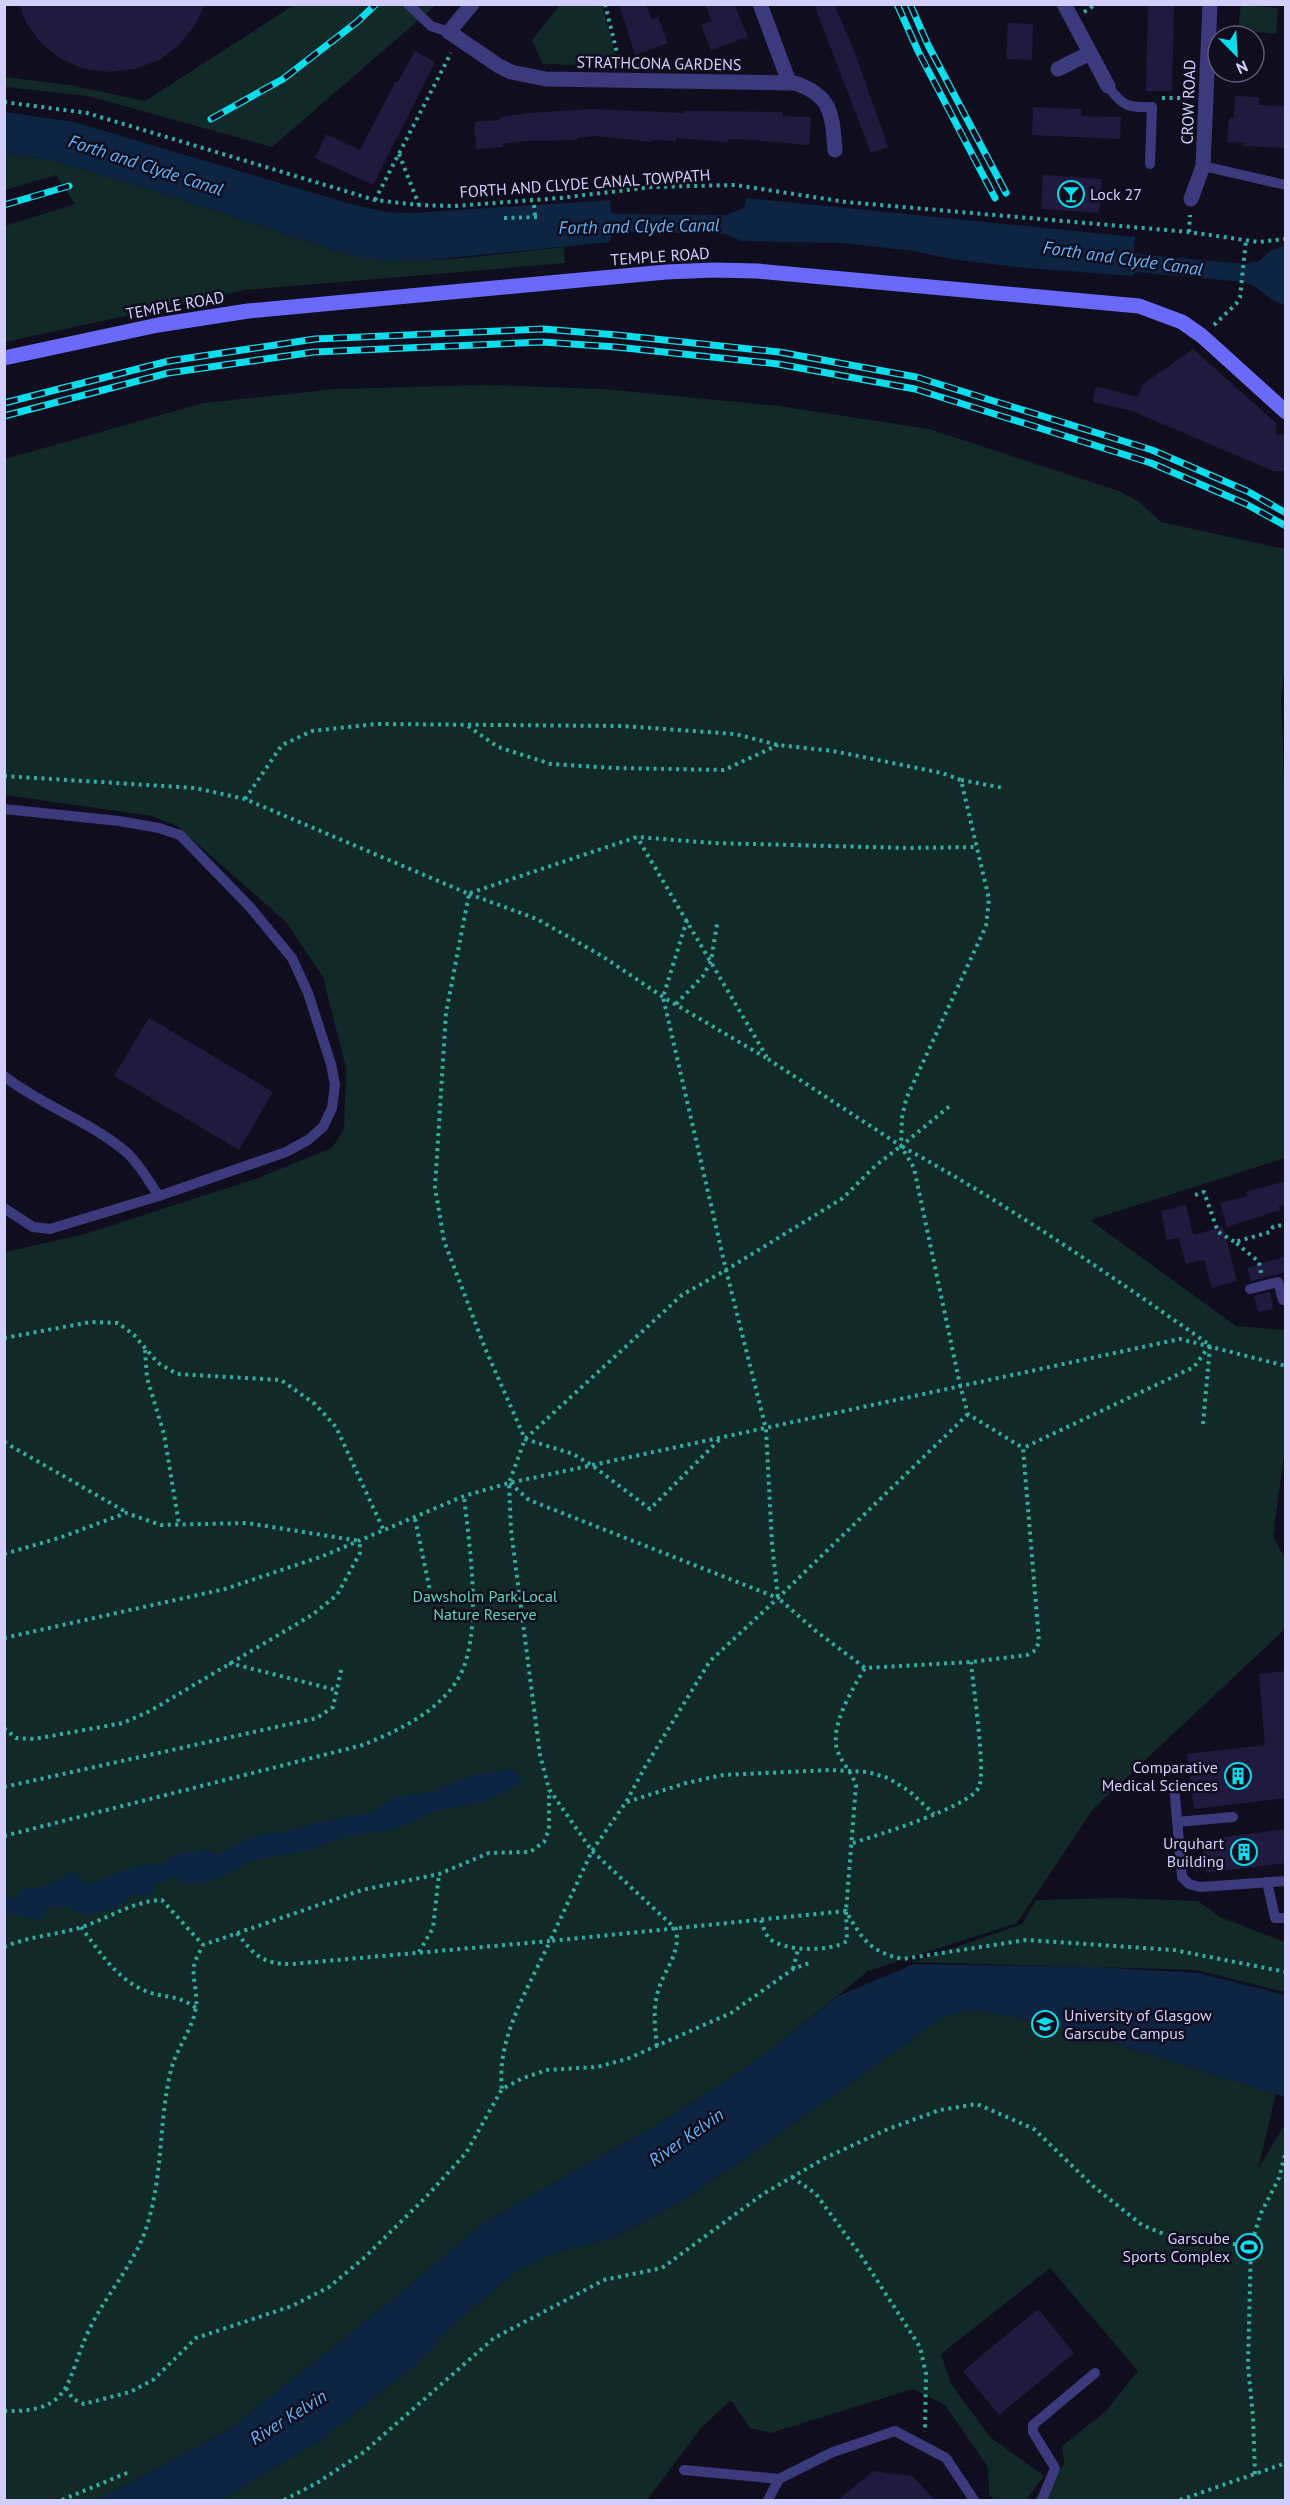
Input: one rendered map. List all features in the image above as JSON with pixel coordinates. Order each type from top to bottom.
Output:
[{"type":"street","points":[[454,35],[472,4]]},
{"type":"street","points":[[760,4],[789,82]]},
{"type":"street","points":[[1064,4],[1108,86]]},
{"type":"street","name":"CROW ROAD","points":[[1191,199],[1203,166],[1210,4]]},
{"type":"street","name":"STRATHCONA GARDENS","points":[[454,35],[499,66],[523,75],[546,79],[789,82],[801,85],[828,105],[832,115],[835,150]]},
{"type":"street","points":[[1059,69],[1090,52]]},
{"type":"street","name":"TEMPLE ROAD","points":[[4,358],[158,325],[248,311],[643,274],[714,270],[758,271],[1139,306],[1182,322],[1202,336],[1283,405]]},
{"type":"lane","points":[[410,7],[431,26],[454,35]]},
{"type":"lane","points":[[1108,86],[1122,104],[1136,108],[1152,108],[1150,164]]},
{"type":"lane","points":[[1203,166],[1286,185]]},
{"type":"lane","points":[[4,809],[119,821],[159,828],[180,835],[250,908],[292,958],[302,976],[331,1064],[335,1085],[332,1108],[323,1126],[308,1140],[286,1152],[159,1196],[50,1229],[33,1227],[4,1208]]},
{"type":"lane","points":[[4,1076],[19,1088],[102,1135],[128,1153],[159,1196]]},
{"type":"lane","points":[[1250,1289],[1278,1282],[1283,1300],[1286,1300]]},
{"type":"lane","points":[[1174,1785],[1182,1877],[1189,1884],[1200,1887],[1286,1881]]},
{"type":"lane","points":[[1177,1822],[1233,1817]]},
{"type":"lane","points":[[1267,1882],[1275,1918],[1282,1918]]},
{"type":"lane","points":[[1042,2500],[1054,2468],[1033,2432],[1033,2425],[1095,2373]]},
{"type":"lane","points":[[684,2470],[779,2479],[833,2452],[895,2431],[946,2458],[974,2500]]},
{"type":"lane","points":[[768,2500],[779,2479]]},
{"type":"path","points":[[605,4],[624,80]]},
{"type":"path","points":[[375,200],[454,35]]},
{"type":"path","points":[[1152,108],[1163,98],[1206,99]]},
{"type":"path","name":"FORTH AND CLYDE CANAL TOWPATH","points":[[4,102],[87,113],[375,200],[419,205],[455,206],[663,187],[735,185],[846,202],[1189,232],[1268,242],[1286,239]]},
{"type":"path","points":[[399,154],[419,205]]},
{"type":"path","points":[[504,218],[537,217],[534,205]]},
{"type":"path","points":[[1202,336],[1236,304],[1240,297],[1246,240]]},
{"type":"path","points":[[245,799],[282,745],[312,731],[375,724],[622,726],[735,734],[778,744],[844,753],[1004,788]]},
{"type":"path","points":[[468,726],[498,747],[551,764],[724,770],[778,744]]},
{"type":"path","points":[[4,776],[195,788],[245,799],[469,894],[537,919],[602,956],[663,997],[768,1059],[901,1146],[974,1186],[1080,1254],[1210,1345]]},
{"type":"path","points":[[961,780],[989,899],[986,926],[906,1099],[902,1118],[901,1146],[914,1168],[968,1414],[1023,1448]]},
{"type":"path","points":[[469,894],[637,837],[713,843],[908,848],[976,847]]},
{"type":"path","points":[[637,837],[768,1059]]},
{"type":"path","points":[[469,894],[446,1013],[435,1187],[444,1240],[485,1348],[525,1439],[573,1454],[593,1466],[650,1509],[723,1437]]},
{"type":"path","points":[[687,920],[663,997],[765,1429],[772,1544],[778,1598]]},
{"type":"path","points":[[676,1004],[703,976],[711,961],[717,924]]},
{"type":"path","points":[[4,2411],[24,2411],[48,2407],[66,2388],[89,2329],[132,2260],[149,2220],[159,2173],[163,2118],[171,2069],[196,2008],[194,1965],[203,1945],[362,1890],[439,1874],[489,1853],[530,1852],[543,1842],[549,1829],[549,1789],[537,1731],[512,1530],[509,1483],[525,1439],[682,1295],[843,1198],[875,1166],[951,1105]]},
{"type":"path","points":[[1195,1195],[1204,1192],[1218,1232],[1235,1242],[1259,1262]]},
{"type":"path","points":[[1235,1242],[1270,1232],[1273,1227],[1286,1224]]},
{"type":"path","points":[[4,1338],[91,1322],[118,1323],[134,1335],[158,1363],[177,1374],[280,1380],[315,1404],[336,1427],[384,1532]]},
{"type":"path","points":[[4,1638],[225,1589],[384,1532],[464,1496],[509,1483],[960,1385],[1180,1339],[1286,1366]]},
{"type":"path","points":[[1203,1424],[1210,1345]]},
{"type":"path","points":[[1023,1448],[1194,1367],[1210,1345]]},
{"type":"path","points":[[145,1349],[147,1378],[164,1434],[179,1524]]},
{"type":"path","points":[[502,2089],[500,2075],[504,2048],[549,1941],[592,1851],[626,1802],[710,1661],[968,1414]]},
{"type":"path","points":[[4,1442],[126,1513],[161,1525],[247,1523],[360,1541]]},
{"type":"path","points":[[509,1483],[529,1500],[778,1598],[817,1632],[865,1668],[971,1662],[1027,1655],[1036,1650],[1039,1641],[1023,1448]]},
{"type":"path","points":[[4,1836],[363,1745],[413,1721],[436,1705],[457,1681],[470,1645],[472,1569],[464,1496]]},
{"type":"path","points":[[4,1554],[59,1538],[126,1513]]},
{"type":"path","points":[[415,1519],[432,1600]]},
{"type":"path","points":[[4,1728],[16,1738],[34,1739],[123,1724],[150,1711],[312,1615],[337,1595],[360,1553],[360,1541]]},
{"type":"path","points":[[853,1843],[934,1814],[970,1798],[979,1787],[981,1769],[971,1662]]},
{"type":"path","points":[[229,1663],[336,1690]]},
{"type":"path","points":[[4,1787],[317,1719],[333,1707],[342,1666]]},
{"type":"path","points":[[761,1920],[768,1937],[779,1944],[798,1949],[837,1947],[847,1941],[846,1911],[856,1785],[851,1771],[837,1752],[836,1731],[848,1697],[865,1668]]},
{"type":"path","points":[[626,1802],[686,1783],[723,1775],[830,1770],[868,1772],[888,1778],[909,1791],[934,1814]]},
{"type":"path","points":[[549,1789],[592,1851],[676,1929],[678,1942],[675,1956],[665,1972],[657,1995],[654,2020],[657,2046]]},
{"type":"path","points":[[419,1953],[433,1928],[439,1874]]},
{"type":"path","points":[[4,1947],[42,1935],[81,1927],[139,1904],[162,1900],[203,1945]]},
{"type":"path","points":[[237,1933],[257,1955],[270,1964],[292,1964],[846,1911]]},
{"type":"path","points":[[846,1911],[862,1938],[884,1955],[903,1959],[1026,1940],[1174,1950],[1286,1972]]},
{"type":"path","points":[[81,1927],[113,1970],[144,1991],[183,1998],[196,2008]]},
{"type":"path","points":[[793,1969],[798,1949]]},
{"type":"path","points":[[66,2388],[73,2399],[84,2404],[130,2391],[153,2380],[196,2338],[292,2306],[329,2287],[364,2258],[426,2197],[466,2153],[502,2089],[523,2078],[547,2070],[597,2067],[627,2059],[730,2013],[793,1969],[809,1963]]},
{"type":"path","points":[[284,2500],[317,2483],[364,2452],[494,2338],[604,2280],[662,2268],[763,2194],[825,2158],[888,2129],[940,2110],[976,2104],[1034,2129],[1093,2186],[1142,2225],[1180,2241],[1251,2245]]},
{"type":"path","points":[[1255,2474],[1248,2365],[1251,2245],[1261,2213],[1279,2178],[1286,2151]]},
{"type":"path","points":[[792,2177],[816,2194],[862,2257],[920,2347],[926,2374],[925,2447]]},
{"type":"path","points":[[1180,2500],[1286,2463]]},
{"type":"path","points":[[62,2500],[129,2472]]},
{"type":"green space","points":[[294,5],[436,5],[272,147],[88,96],[5,87],[5,77],[69,85],[145,101]]},
{"type":"green space","points":[[560,5],[602,5],[616,57],[590,56],[581,65],[543,64],[532,40]]},
{"type":"green space","points":[[1241,5],[1278,8],[1276,34],[1266,33],[1266,24],[1239,24]]},
{"type":"green space","points":[[5,154],[48,159],[152,190],[353,256],[432,260],[564,247],[565,263],[245,290],[5,342],[5,226],[75,204],[56,175],[5,190]]},
{"type":"green space","name":"Dawsholm Park Local Nature Reserve","points":[[485,385],[603,389],[779,406],[929,429],[1119,491],[1138,501],[1161,522],[1285,549],[1286,659],[1281,696],[1286,839],[1285,1158],[1090,1220],[1236,1326],[1285,1330],[1286,1440],[1273,1536],[1285,1559],[1285,1629],[1093,1809],[1017,1923],[868,1971],[762,2057],[667,2119],[485,2222],[397,2296],[230,2429],[99,2500],[5,2500],[5,1252],[85,1234],[258,1178],[332,1148],[344,1129],[346,1068],[323,977],[286,922],[177,826],[151,816],[5,795],[5,459],[203,403],[336,389]]},
{"type":"green space","points":[[1116,1898],[1198,1901],[1220,1917],[1285,1942],[1285,1992],[1197,1970],[912,1962],[1022,1924],[1036,1900]]},
{"type":"green space","points":[[978,2011],[1011,2016],[1077,2032],[1276,2094],[1258,2169],[1285,2124],[1285,2500],[1034,2500],[1064,2464],[1062,2446],[1106,2411],[1138,2371],[1050,2268],[941,2354],[951,2384],[990,2437],[1044,2476],[1026,2500],[994,2500],[989,2494],[988,2467],[945,2405],[913,2389],[771,2433],[750,2428],[731,2400],[701,2428],[647,2500],[221,2500],[322,2439],[418,2363],[453,2325],[515,2272],[554,2253],[614,2237],[675,2205],[747,2157],[942,2018],[958,2012]]},
{"type":"water","name":"Forth and Clyde Canal","points":[[5,112],[74,122],[354,205],[387,212],[413,213],[610,200],[611,211],[614,214],[726,215],[743,208],[747,198],[1135,237],[1134,250],[1138,254],[1245,264],[1259,261],[1270,251],[1285,245],[1285,305],[1244,282],[1136,272],[1131,276],[1016,267],[843,243],[742,241],[725,234],[618,232],[612,234],[610,242],[429,260],[382,261],[353,256],[152,190],[48,159],[5,154]]},
{"type":"water","points":[[516,1769],[522,1784],[483,1802],[436,1811],[396,1829],[348,1836],[310,1850],[248,1862],[222,1877],[200,1884],[180,1882],[173,1878],[155,1884],[154,1895],[141,1896],[134,1893],[124,1904],[88,1916],[67,1907],[47,1908],[41,1920],[5,1914],[5,1898],[17,1898],[25,1887],[39,1888],[75,1872],[79,1879],[88,1885],[118,1872],[150,1864],[165,1863],[175,1854],[209,1850],[217,1855],[257,1835],[282,1832],[318,1822],[370,1813],[395,1797],[431,1792],[473,1775]]},
{"type":"water","name":"River Kelvin","points":[[914,1964],[1096,1967],[1198,1973],[1285,1995],[1285,2097],[1077,2032],[1011,2016],[978,2011],[958,2012],[942,2018],[747,2157],[675,2205],[614,2237],[554,2253],[515,2272],[453,2325],[418,2363],[322,2439],[221,2500],[99,2500],[230,2429],[397,2296],[485,2222],[667,2119],[762,2057],[838,1996]]},
{"type":"building","points":[[19,4],[205,4],[195,25],[179,45],[159,60],[135,69],[110,72],[84,69],[61,59],[41,43],[26,22]]},
{"type":"building","points":[[619,4],[646,4],[652,20],[658,17],[668,43],[635,55]]},
{"type":"building","points":[[705,4],[734,4],[748,37],[711,50],[701,25],[712,21]]},
{"type":"building","points":[[814,4],[834,4],[855,53],[888,147],[871,153]]},
{"type":"building","points":[[1148,4],[1174,4],[1172,91],[1146,91]]},
{"type":"building","points":[[1008,23],[1033,24],[1032,60],[1006,59]]},
{"type":"building","points":[[415,51],[435,62],[373,185],[315,158],[326,134],[360,150],[396,81],[398,82]]},
{"type":"building","points":[[1235,96],[1259,97],[1259,105],[1286,106],[1286,148],[1243,146],[1243,143],[1227,142],[1229,118],[1234,118]]},
{"type":"building","points":[[1033,107],[1081,109],[1081,116],[1121,117],[1120,139],[1032,135]]},
{"type":"building","points":[[592,109],[684,113],[684,111],[783,112],[782,116],[811,117],[809,145],[752,140],[728,139],[728,142],[676,138],[676,141],[652,140],[652,142],[595,136],[577,138],[577,140],[526,141],[502,144],[503,147],[476,149],[474,122],[500,120],[500,117],[530,113]]},
{"type":"building","name":"Lock 27","points":[[1043,175],[1102,179],[1099,213],[1041,209]]},
{"type":"building","points":[[1193,349],[1276,423],[1276,435],[1286,434],[1286,471],[1273,471],[1132,411],[1093,402],[1096,386],[1138,397],[1143,384]]},
{"type":"building","points":[[149,1018],[273,1092],[239,1150],[114,1076]]},
{"type":"building","points":[[1286,1181],[1286,1204],[1279,1206],[1280,1210],[1227,1227],[1220,1203],[1248,1196],[1246,1192]]},
{"type":"building","points":[[1186,1205],[1193,1235],[1223,1227],[1237,1281],[1212,1288],[1204,1260],[1186,1264],[1179,1238],[1182,1237],[1167,1240],[1161,1211]]},
{"type":"building","points":[[1286,1256],[1286,1272],[1251,1281],[1247,1268]]},
{"type":"building","points":[[1270,1292],[1273,1309],[1258,1312],[1254,1296]]},
{"type":"building","name":"Comparative Medical Sciences","points":[[1286,1671],[1286,1798],[1194,1809],[1187,1754],[1265,1745],[1259,1674]]},
{"type":"building","name":"Urquhart Building","points":[[1286,1829],[1286,1863],[1206,1873],[1202,1840]]},
{"type":"building","points":[[1038,2309],[1074,2353],[999,2415],[963,2371]]},
{"type":"building","points":[[873,2471],[912,2476],[935,2500],[838,2500]]},
{"type":"railway","points":[[211,119],[283,79],[357,22],[376,4]]},
{"type":"railway","points":[[897,4],[918,51],[995,198]]},
{"type":"railway","points":[[910,4],[928,45],[1006,193]]},
{"type":"railway","points":[[4,205],[69,186]]},
{"type":"railway","points":[[4,403],[169,361],[315,339],[543,329],[617,335],[779,352],[916,377],[1152,450],[1247,491],[1286,513]]},
{"type":"railway","points":[[4,416],[168,373],[314,352],[542,342],[616,347],[778,364],[915,389],[1151,463],[1246,504],[1286,526]]},
{"type":"place","name":"Lock 27","points":[[1071,194]]},
{"type":"place","name":"Comparative Medical Sciences","points":[[1238,1776]]},
{"type":"place","name":"Urquhart Building","points":[[1244,1852]]},
{"type":"place","name":"University of Glasgow Garscube Campus","points":[[1045,2024]]},
{"type":"place","name":"Garscube Sports Complex","points":[[1249,2247]]}]
